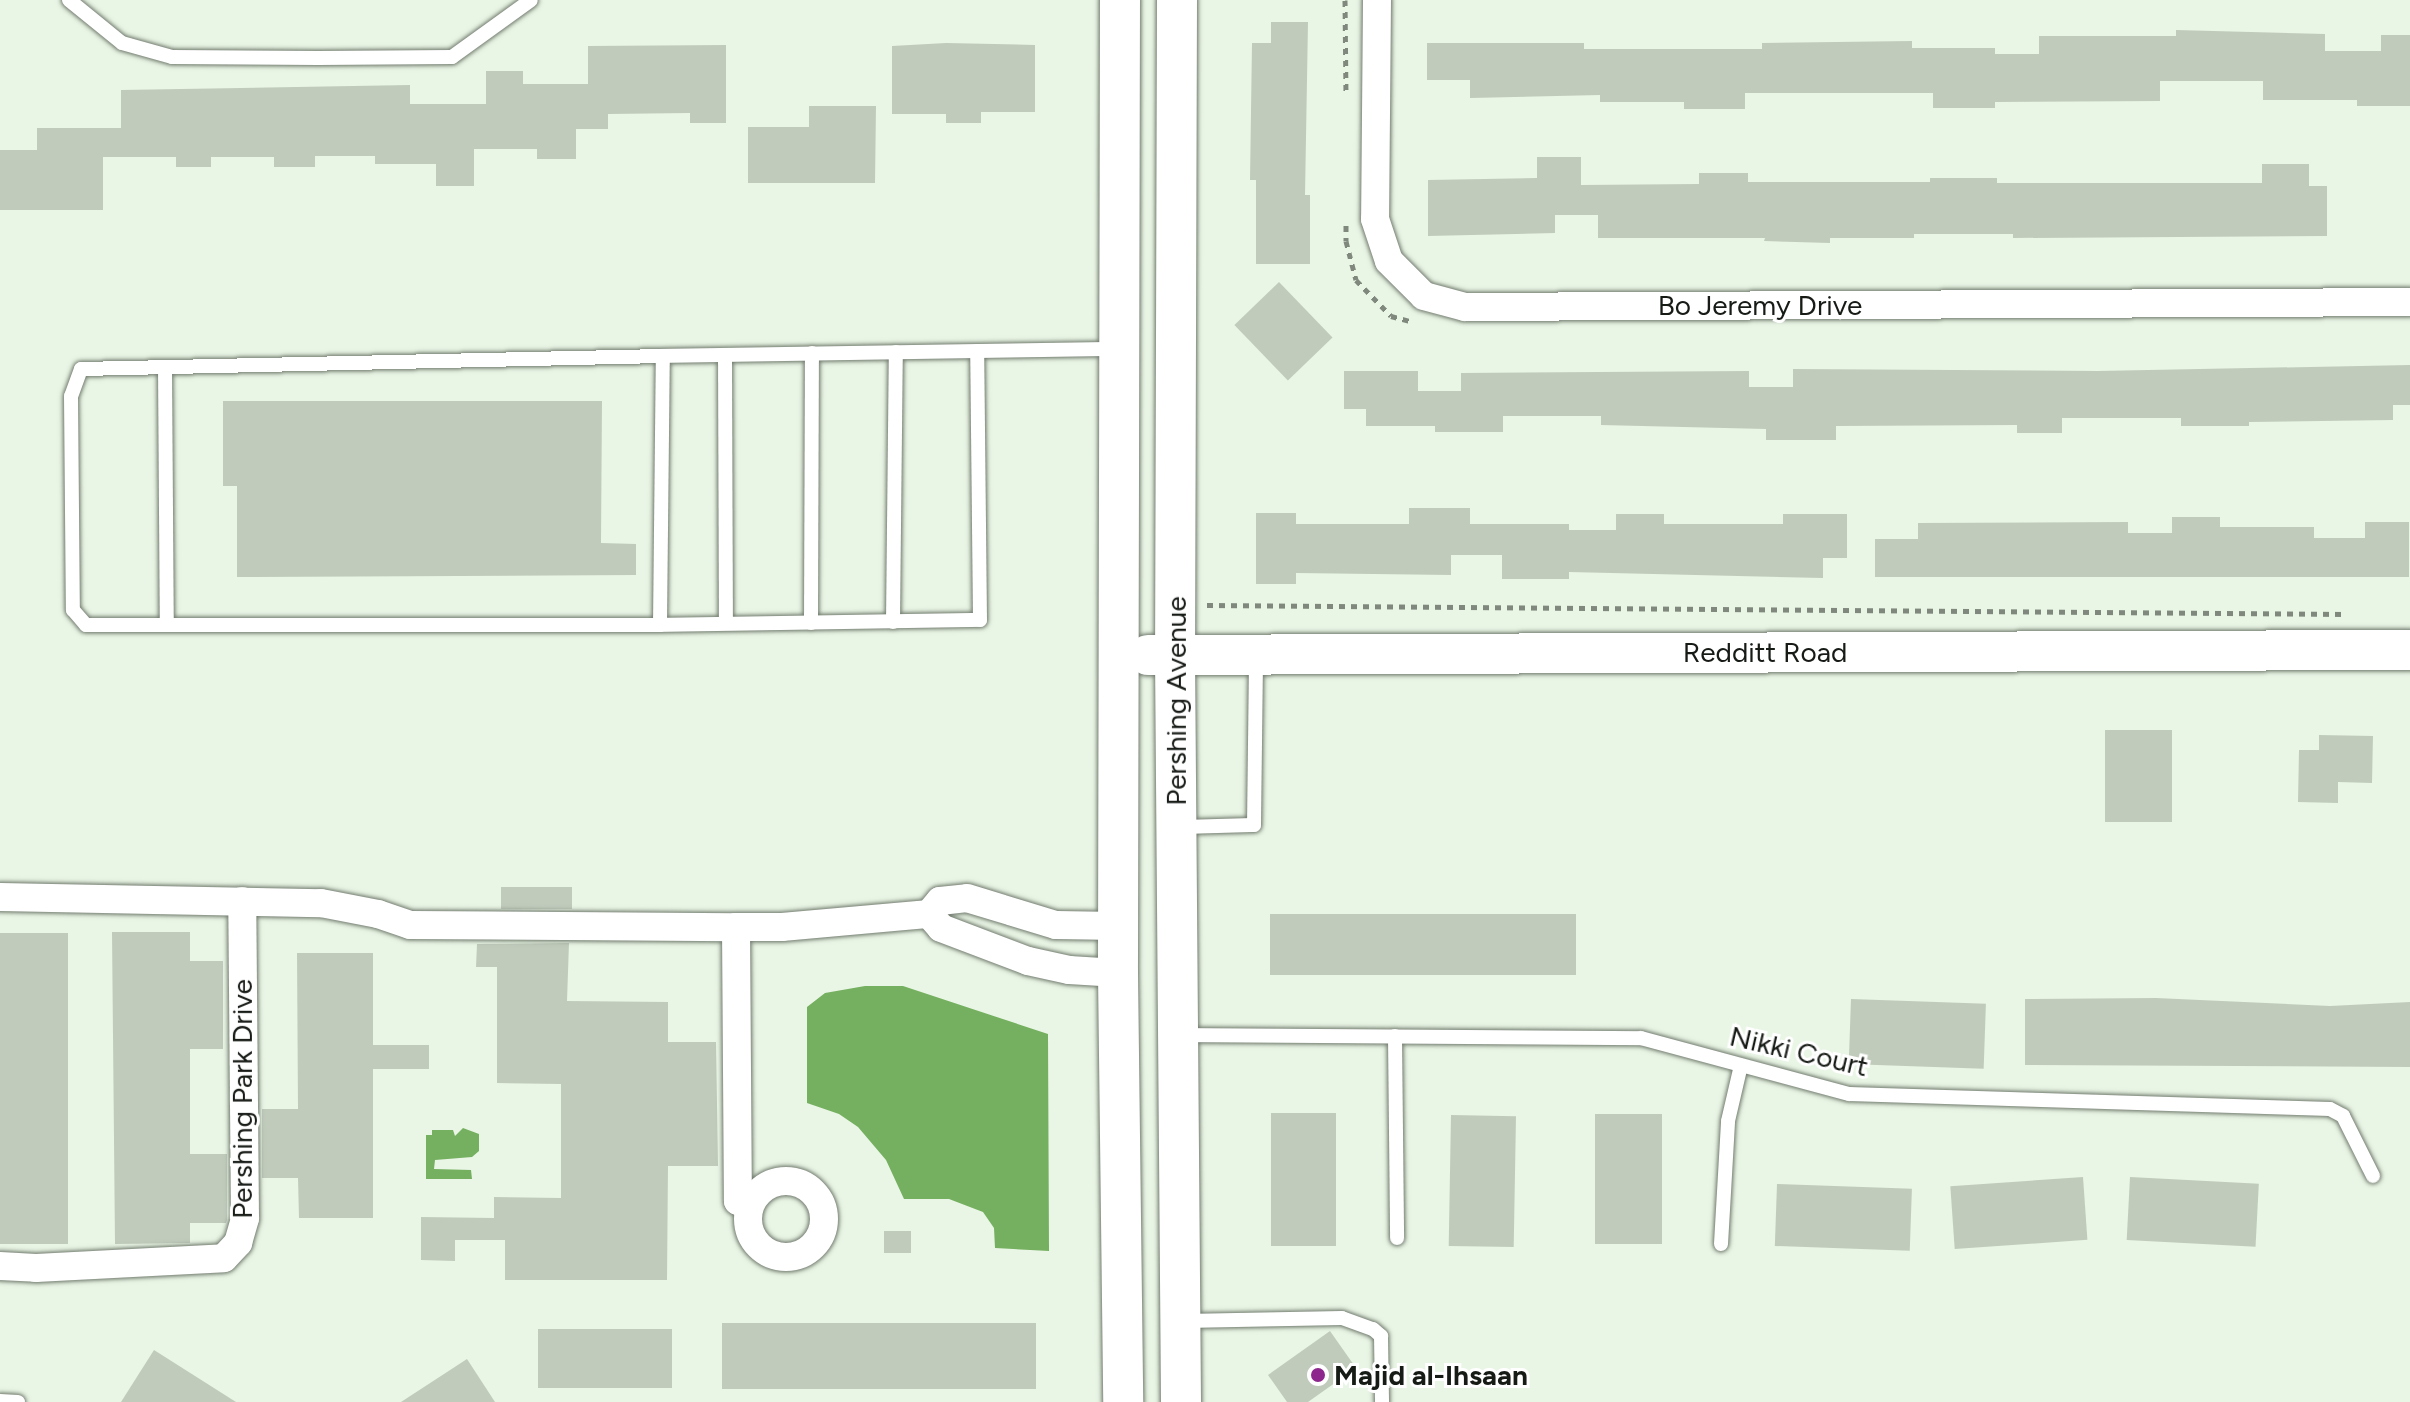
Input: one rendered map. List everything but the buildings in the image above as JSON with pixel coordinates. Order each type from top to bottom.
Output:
[{"type":"street","name":"Pershing Avenue","points":[[1120,0],[1118,973],[1123,1402]]},
{"type":"street","name":"Pershing Avenue","points":[[1177,0],[1175,655],[1181,1402]]},
{"type":"street","name":"Bo Jeremy Drive","points":[[1377,0],[1375,219],[1389,261],[1424,296],[1465,307],[2410,302]]},
{"type":"street","name":"Redditt Road","points":[[1120,655],[2410,650]]},
{"type":"street","points":[[0,897],[321,903],[378,914],[410,925],[736,927],[782,927],[929,914],[940,901],[967,898],[1056,925],[1119,926]]},
{"type":"street","name":"Pershing Park Drive","points":[[0,1266],[36,1268],[224,1258],[238,1243],[245,1218],[242,901]]},
{"type":"street","points":[[929,914],[941,928],[1008,955],[1069,970],[1118,973]]},
{"type":"street","points":[[1008,955],[1022,916]]},
{"type":"street","points":[[736,927],[738,1201],[752,1200]]},
{"type":"lane","points":[[69,0],[122,43],[172,57],[318,58],[452,57],[531,0]]},
{"type":"lane","points":[[977,351],[980,620],[660,625],[86,625],[73,610],[71,396],[81,369],[812,353],[1120,349]]},
{"type":"lane","points":[[893,622],[896,352]]},
{"type":"lane","points":[[811,623],[812,353]]},
{"type":"lane","points":[[725,355],[726,623]]},
{"type":"lane","points":[[660,625],[663,356]]},
{"type":"lane","points":[[165,367],[167,625]]},
{"type":"lane","points":[[1176,827],[1254,825],[1256,654]]},
{"type":"lane","name":"Nikki Court","points":[[1177,1035],[1641,1038],[1849,1094],[2330,1109],[2343,1116],[2373,1176]]},
{"type":"lane","points":[[1395,1036],[1397,1238]]},
{"type":"lane","points":[[1721,1244],[1728,1121],[1741,1065]]},
{"type":"lane","points":[[1180,1321],[1342,1318],[1373,1329],[1381,1336],[1382,1402]]},
{"type":"lane","points":[[0,1401],[18,1402]]},
{"type":"path","points":[[1203,589],[1203,605],[2346,614]]},
{"type":"shaded area","points":[[865,986],[903,986],[1048,1034],[1049,1251],[995,1248],[994,1228],[983,1212],[949,1199],[904,1199],[886,1160],[858,1127],[839,1114],[807,1103],[807,1007],[825,993]]},
{"type":"shaded area","points":[[463,1128],[479,1134],[479,1151],[472,1157],[435,1160],[434,1169],[471,1170],[472,1179],[426,1179],[426,1135],[432,1135],[432,1130],[453,1130],[455,1136]]},
{"type":"place","name":"Majid al-Ihsaan","points":[[1318,1375]]}]
